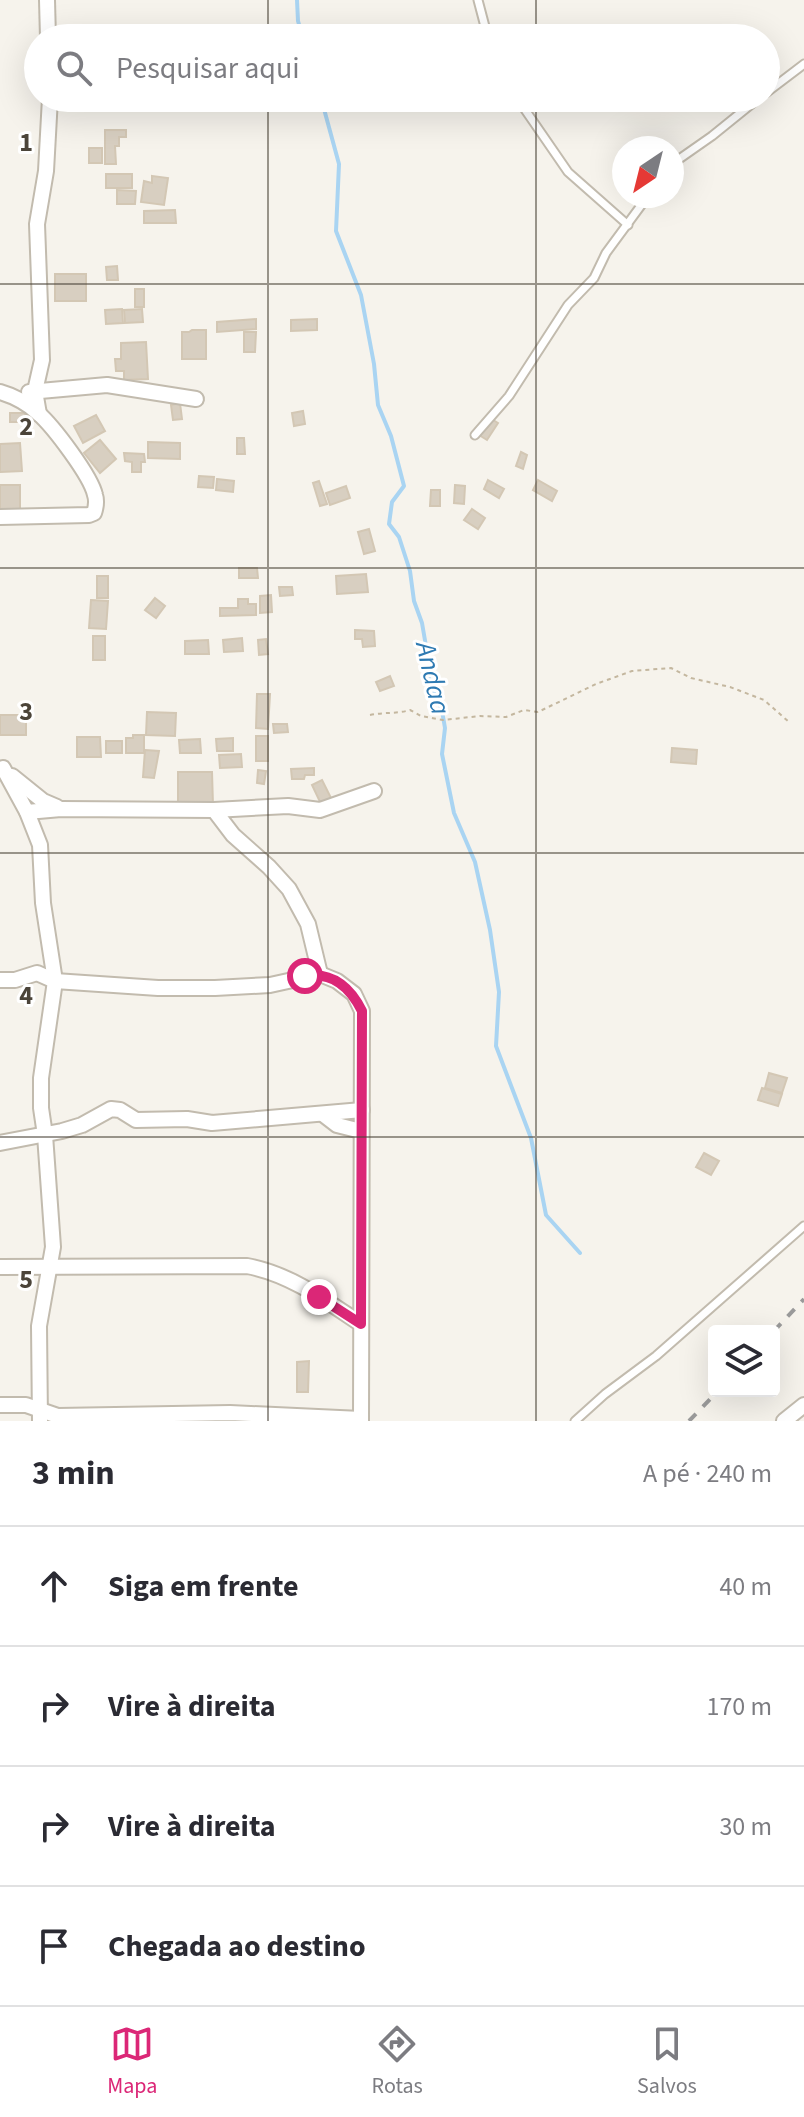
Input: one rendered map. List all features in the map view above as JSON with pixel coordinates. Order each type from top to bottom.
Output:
[{"type":"street","points":[[47,0],[48,24]]},
{"type":"street","points":[[39,414],[35,391],[42,360],[37,224],[46,171],[49,112]]},
{"type":"street","points":[[6,394],[107,385],[196,399]]},
{"type":"street","points":[[0,517],[78,516],[94,513],[97,506],[95,493],[56,434],[39,414],[6,394]]},
{"type":"street","points":[[40,1415],[39,1326],[53,1247],[41,1078],[55,981],[43,903],[40,845],[27,812],[3,768],[43,801],[61,809]]},
{"type":"street","points":[[27,812],[288,806],[320,810],[374,791]]},
{"type":"street","points":[[214,810],[233,835],[289,889],[308,924],[320,974]]},
{"type":"street","points":[[0,980],[15,980],[37,973],[55,981],[158,988],[215,988],[270,985],[320,974],[337,981],[354,994],[362,1011],[361,1420],[230,1413],[58,1416],[40,1415],[26,1405],[0,1405]]},
{"type":"street","points":[[0,1143],[82,1125],[111,1109],[120,1110],[136,1120],[187,1119],[212,1123],[362,1110]]},
{"type":"street","points":[[324,1115],[337,1125],[361,1131]]},
{"type":"street","points":[[0,1267],[258,1268],[291,1279],[361,1324]]},
{"type":"street","points":[[784,1421],[804,1405]]},
{"type":"lane","points":[[478,0],[484,24]]},
{"type":"lane","points":[[780,82],[804,64]]},
{"type":"lane","points":[[527,112],[568,172],[628,225]]},
{"type":"lane","points":[[684,156],[742,112]]},
{"type":"lane","points":[[475,435],[509,396],[568,305],[594,278],[606,253],[640,208]]},
{"type":"lane","points":[[575,1421],[656,1356],[804,1226]]},
{"type":"path","points":[[370,715],[387,711],[400,714],[410,710],[421,716],[443,720],[506,717],[524,710],[538,712],[596,684],[632,671],[671,668],[691,678],[720,684],[764,700],[789,722]]},
{"type":"building","points":[[105,130],[126,130],[126,137],[119,137],[119,146],[115,146],[116,164],[105,164]]},
{"type":"building","points":[[89,148],[102,148],[102,163],[89,163]]},
{"type":"building","points":[[106,174],[132,174],[132,188],[106,188]]},
{"type":"building","points":[[152,176],[168,178],[164,205],[141,202],[144,181],[152,183]]},
{"type":"building","points":[[117,190],[136,191],[135,204],[117,204]]},
{"type":"building","points":[[175,210],[176,223],[144,223],[144,211]]},
{"type":"building","points":[[117,266],[118,280],[107,280],[106,267]]},
{"type":"building","points":[[55,274],[86,274],[86,301],[55,301]]},
{"type":"building","points":[[135,289],[144,289],[144,307],[135,307]]},
{"type":"building","points":[[122,309],[123,323],[106,324],[105,310]]},
{"type":"building","points":[[142,309],[143,322],[125,323],[124,310]]},
{"type":"building","points":[[256,319],[256,329],[217,332],[217,322]]},
{"type":"building","points":[[317,319],[317,330],[291,331],[291,320]]},
{"type":"building","points":[[206,330],[206,359],[182,359],[182,332]]},
{"type":"building","points":[[244,332],[256,332],[255,352],[244,352]]},
{"type":"building","points":[[146,342],[148,379],[124,380],[124,371],[116,371],[115,359],[121,359],[121,343]]},
{"type":"building","points":[[180,403],[182,419],[173,420],[171,405]]},
{"type":"building","points":[[303,411],[305,424],[294,426],[292,413]]},
{"type":"building","points":[[10,413],[25,413],[25,422],[10,422]]},
{"type":"building","points":[[96,415],[105,431],[83,443],[74,426]]},
{"type":"building","points":[[490,418],[498,423],[487,440],[479,435]]},
{"type":"building","points":[[237,438],[244,438],[245,454],[237,454]]},
{"type":"building","points":[[100,440],[116,459],[100,473],[84,453]]},
{"type":"building","points":[[148,442],[180,443],[180,459],[148,458]]},
{"type":"building","points":[[20,443],[22,471],[0,472],[0,444]]},
{"type":"building","points":[[521,452],[527,455],[523,469],[516,466]]},
{"type":"building","points":[[124,453],[144,454],[141,472],[132,472],[132,462],[125,461]]},
{"type":"building","points":[[199,476],[214,477],[213,488],[198,487]]},
{"type":"building","points":[[217,479],[234,481],[233,492],[216,490]]},
{"type":"building","points":[[488,480],[504,489],[499,498],[484,489]]},
{"type":"building","points":[[538,480],[557,491],[552,501],[533,490]]},
{"type":"building","points":[[319,481],[327,504],[320,506],[313,483]]},
{"type":"building","points":[[0,485],[20,485],[20,511],[0,511]]},
{"type":"building","points":[[455,485],[465,486],[464,504],[454,503]]},
{"type":"building","points":[[346,486],[350,498],[330,505],[326,493]]},
{"type":"building","points":[[431,490],[440,490],[440,506],[430,506]]},
{"type":"building","points":[[472,509],[485,518],[478,529],[464,520]]},
{"type":"building","points":[[369,529],[375,551],[364,554],[358,532]]},
{"type":"building","points":[[239,568],[257,568],[258,578],[239,578]]},
{"type":"building","points":[[366,574],[368,592],[337,594],[336,576]]},
{"type":"building","points":[[97,576],[108,576],[108,598],[97,598]]},
{"type":"building","points":[[279,587],[292,587],[293,595],[280,596]]},
{"type":"building","points":[[271,595],[272,612],[260,613],[260,596]]},
{"type":"building","points":[[155,598],[165,606],[156,618],[145,610]]},
{"type":"building","points":[[238,599],[248,599],[248,604],[256,604],[256,615],[220,616],[220,608],[238,608]]},
{"type":"building","points":[[91,600],[108,601],[106,629],[89,628]]},
{"type":"building","points":[[355,630],[374,631],[375,646],[363,647],[362,639],[355,639]]},
{"type":"building","points":[[93,636],[105,636],[105,660],[93,660]]},
{"type":"building","points":[[242,638],[243,651],[224,652],[223,640]]},
{"type":"building","points":[[266,639],[268,654],[259,655],[258,640]]},
{"type":"building","points":[[208,640],[209,654],[185,654],[185,641]]},
{"type":"building","points":[[390,676],[394,686],[380,691],[376,682]]},
{"type":"building","points":[[257,694],[270,694],[268,729],[256,728]]},
{"type":"building","points":[[147,712],[176,713],[175,736],[146,735]]},
{"type":"building","points":[[0,715],[26,715],[26,735],[0,735]]},
{"type":"building","points":[[273,724],[287,724],[288,732],[274,733]]},
{"type":"building","points":[[133,735],[144,735],[144,753],[126,753],[126,738],[133,738]]},
{"type":"building","points":[[256,736],[268,736],[268,761],[256,761]]},
{"type":"building","points":[[77,737],[100,737],[101,757],[77,757]]},
{"type":"building","points":[[233,738],[233,751],[217,751],[216,739]]},
{"type":"building","points":[[200,739],[201,753],[180,753],[179,740]]},
{"type":"building","points":[[106,741],[122,741],[122,753],[106,753]]},
{"type":"building","points":[[672,748],[697,750],[696,764],[671,762]]},
{"type":"building","points":[[145,750],[159,751],[154,778],[143,777]]},
{"type":"building","points":[[241,754],[242,767],[220,768],[219,755]]},
{"type":"building","points":[[314,768],[314,775],[292,779],[291,769]]},
{"type":"building","points":[[258,770],[266,771],[264,784],[257,783]]},
{"type":"building","points":[[178,772],[212,772],[213,805],[178,805]]},
{"type":"building","points":[[322,780],[332,800],[320,802],[312,785]]},
{"type":"building","points":[[769,1073],[787,1078],[782,1093],[765,1088]]},
{"type":"building","points":[[762,1088],[782,1094],[778,1106],[758,1100]]},
{"type":"building","points":[[704,1153],[719,1161],[711,1175],[696,1167]]},
{"type":"building","points":[[309,1361],[308,1392],[297,1392],[297,1362]]},
{"type":"waterway","name":"Andaa","points":[[297,0],[299,24]]},
{"type":"waterway","name":"Andaa","points":[[325,112],[339,164],[336,231],[361,295],[378,405],[391,436],[404,486],[392,502],[389,524],[399,537],[410,571],[427,652],[425,668],[442,711],[445,728],[442,754],[454,813],[475,862],[490,930],[499,992],[496,1046],[531,1138],[546,1215],[580,1253]]},
{"type":"railway","points":[[780,1325],[804,1299]]},
{"type":"railway","points":[[689,1421],[712,1397]]},
{"type":"route","points":[[305,976],[320,974],[337,981],[354,994],[362,1011],[361,1324],[319,1297]]}]
